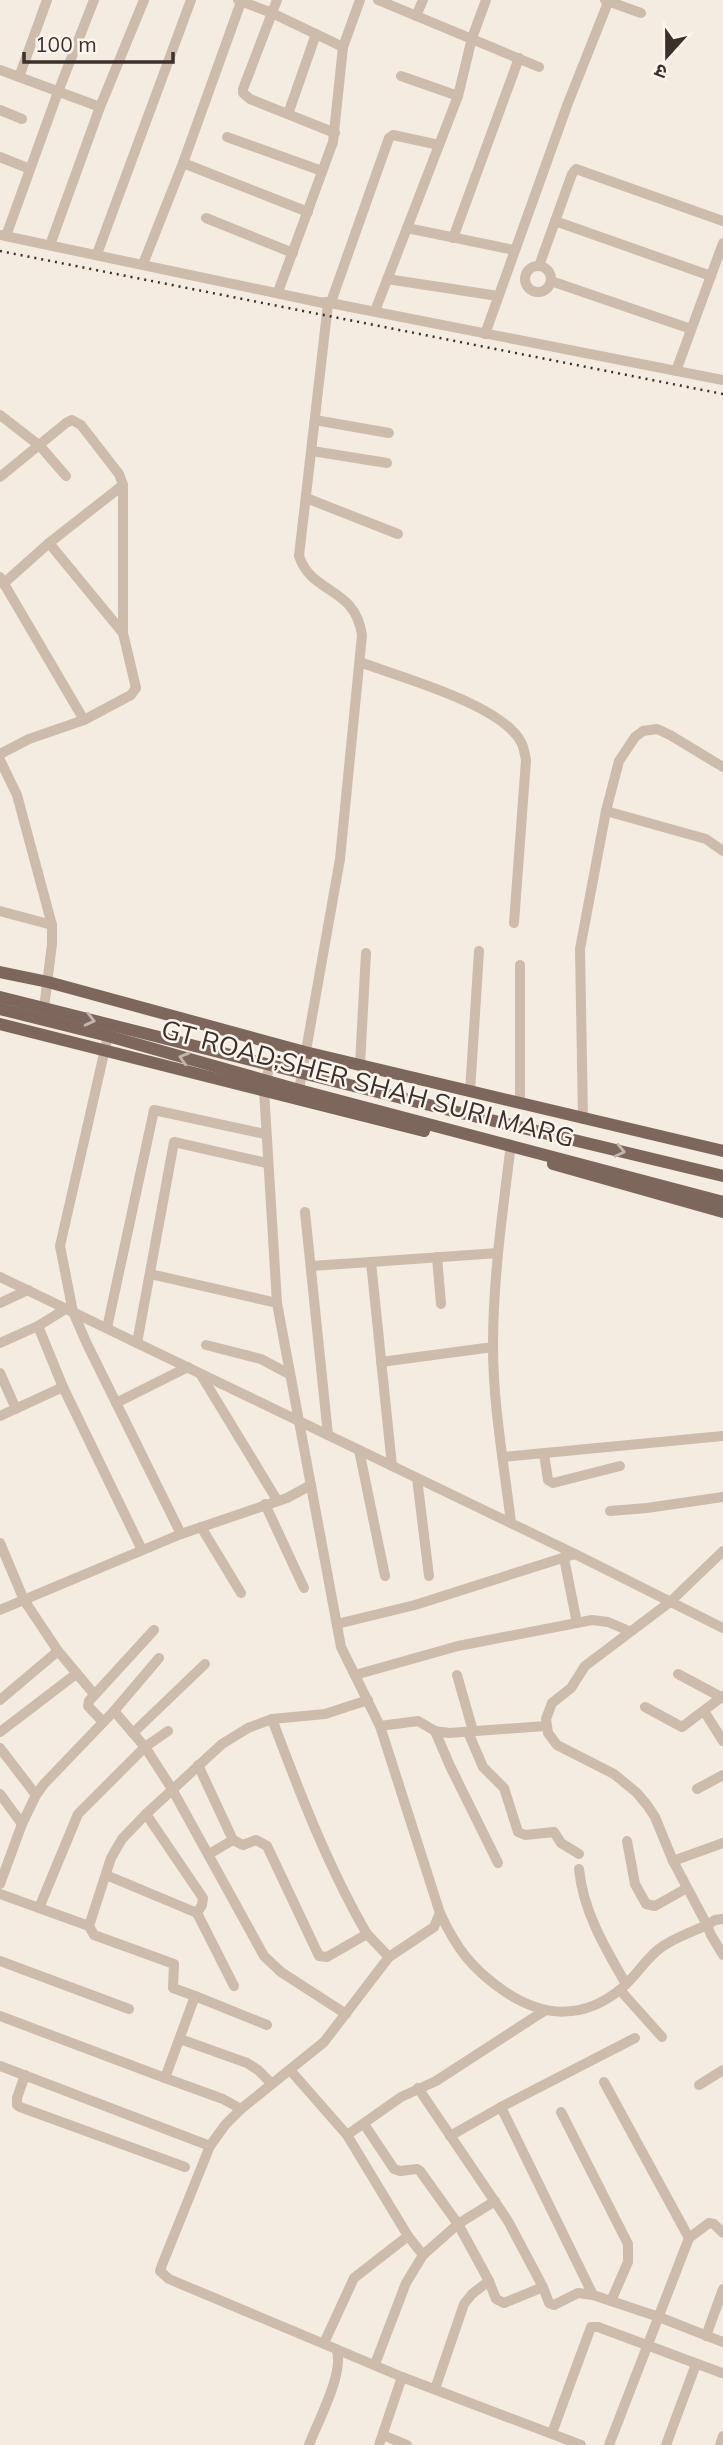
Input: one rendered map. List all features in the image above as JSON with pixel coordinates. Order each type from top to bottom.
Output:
[{"type":"main road","points":[[0,972],[48,982],[305,1052],[723,1152]]},
{"type":"main road","name":"GT ROAD;SHER SHAH SURI MARG","points":[[0,997],[723,1176]]},
{"type":"main road","name":"GT ROAD;SHER SHAH SURI MARG","points":[[0,1009],[107,1043],[264,1085],[299,1090],[509,1148],[723,1202]]},
{"type":"main road","points":[[0,1024],[107,1043]]},
{"type":"main road","points":[[264,1085],[509,1148],[723,1212]]},
{"type":"street","points":[[19,77],[47,0]]},
{"type":"street","points":[[94,0],[3,236],[723,380]]},
{"type":"street","points":[[50,245],[100,107],[144,0]]},
{"type":"street","points":[[97,254],[191,0]]},
{"type":"street","points":[[277,0],[243,93],[250,99],[335,133]]},
{"type":"street","points":[[278,292],[335,133],[343,47],[360,0]]},
{"type":"street","points":[[378,0],[539,67]]},
{"type":"street","points":[[416,16],[423,0]]},
{"type":"street","points":[[375,311],[458,96],[472,38],[486,0]]},
{"type":"street","points":[[485,334],[607,0],[641,13]]},
{"type":"street","points":[[143,264],[183,163],[239,1],[272,13],[343,47]]},
{"type":"street","points":[[288,114],[316,34]]},
{"type":"street","points":[[453,238],[519,58]]},
{"type":"street","points":[[0,70],[100,107]]},
{"type":"street","points":[[401,76],[458,96]]},
{"type":"street","points":[[0,110],[22,119]]},
{"type":"street","points":[[299,1090],[340,859],[362,635],[356,613],[348,603],[315,579],[301,563],[299,545],[328,302],[389,138],[401,135],[439,145]]},
{"type":"street","points":[[228,137],[322,172]]},
{"type":"street","points":[[0,157],[30,169]]},
{"type":"street","points":[[183,163],[308,212]]},
{"type":"street","points":[[539,266],[549,273],[551,281],[547,289],[539,292],[527,287],[524,279],[527,271],[539,266],[576,169],[723,220]]},
{"type":"street","points":[[206,218],[293,253]]},
{"type":"street","points":[[555,221],[711,276]]},
{"type":"street","points":[[407,228],[514,250]]},
{"type":"street","points":[[676,371],[723,243]]},
{"type":"street","points":[[387,279],[498,296]]},
{"type":"street","points":[[551,281],[691,329]]},
{"type":"street","points":[[0,415],[40,446],[66,476]]},
{"type":"street","points":[[315,420],[388,433]]},
{"type":"street","points":[[0,477],[66,423],[77,421],[119,474],[123,485],[123,633],[135,683],[134,692],[84,720],[29,739],[0,754]]},
{"type":"street","points":[[312,451],[387,463]]},
{"type":"street","points":[[84,720],[1,581],[123,485]]},
{"type":"street","points":[[306,498],[398,534]]},
{"type":"street","points":[[49,543],[123,633]]},
{"type":"street","points":[[360,662],[479,706],[514,732],[522,744],[526,760],[514,923]]},
{"type":"street","points":[[583,1119],[580,949],[606,811],[619,761],[627,746],[643,731],[657,729],[670,734],[723,767]]},
{"type":"street","points":[[0,760],[17,795],[52,925],[44,1008]]},
{"type":"street","points":[[606,811],[706,839],[723,851]]},
{"type":"street","points":[[0,911],[52,925]]},
{"type":"street","points":[[470,1092],[479,951]]},
{"type":"street","points":[[360,1065],[366,953]]},
{"type":"street","points":[[520,965],[520,1104]]},
{"type":"street","points":[[107,1043],[60,1247],[70,1310],[181,1534]]},
{"type":"street","points":[[270,1064],[264,1085],[265,1134],[277,1303],[341,1647],[380,1726],[440,1913],[453,1941],[476,1969],[512,1996],[544,2011],[563,2012],[581,2010],[623,1987],[660,1949],[715,1920],[723,1919]]},
{"type":"street","points":[[107,1328],[154,1110],[265,1134]]},
{"type":"street","points":[[137,1343],[174,1142],[267,1163]]},
{"type":"street","points":[[509,1148],[498,1253],[493,1347],[511,1523]]},
{"type":"street","points":[[305,1212],[328,1435]]},
{"type":"street","points":[[311,1266],[498,1253]]},
{"type":"street","points":[[437,1258],[441,1304]]},
{"type":"street","points":[[371,1262],[392,1466]]},
{"type":"street","points":[[150,1274],[277,1303]]},
{"type":"street","points":[[0,1277],[723,1628]]},
{"type":"street","points":[[0,1303],[28,1290]]},
{"type":"street","points":[[0,1343],[70,1310]]},
{"type":"street","points":[[38,1326],[63,1387],[142,1550]]},
{"type":"street","points":[[206,1345],[261,1359],[289,1374]]},
{"type":"street","points":[[381,1362],[493,1347]]},
{"type":"street","points":[[116,1403],[188,1367]]},
{"type":"street","points":[[0,1373],[16,1409]]},
{"type":"street","points":[[200,1373],[277,1500]]},
{"type":"street","points":[[0,1416],[63,1387]]},
{"type":"street","points":[[503,1457],[723,1436]]},
{"type":"street","points":[[359,1450],[385,1576]]},
{"type":"street","points":[[544,1454],[548,1480],[553,1483],[620,1466]]},
{"type":"street","points":[[417,1478],[429,1576]]},
{"type":"street","points":[[0,1610],[181,1534],[311,1485]]},
{"type":"street","points":[[610,1511],[723,1497]]},
{"type":"street","points":[[265,1503],[304,1588]]},
{"type":"street","points":[[201,1527],[241,1593]]},
{"type":"street","points":[[0,1543],[23,1600],[58,1651],[94,1694]]},
{"type":"street","points":[[723,1551],[670,1602],[591,1660],[571,1688],[552,1703],[546,1719],[546,1726],[557,1745],[614,1774],[637,1793],[655,1817],[673,1861],[723,1955]]},
{"type":"street","points":[[337,1624],[415,1605],[570,1556]]},
{"type":"street","points":[[570,1556],[577,1623]]},
{"type":"street","points":[[355,1675],[458,1646],[592,1620],[608,1622],[629,1631]]},
{"type":"street","points":[[103,1722],[88,1705],[94,1694],[154,1630]]},
{"type":"street","points":[[0,1700],[58,1651]]},
{"type":"street","points":[[0,1884],[22,1824],[36,1795],[114,1712],[159,1658]]},
{"type":"street","points":[[132,1732],[205,1664]]},
{"type":"street","points":[[0,1732],[76,1674]]},
{"type":"street","points":[[645,1707],[682,1727],[722,1697],[678,1674]]},
{"type":"street","points":[[457,1675],[483,1767],[504,1788],[519,1832],[525,1835],[554,1832],[561,1843],[579,1854]]},
{"type":"street","points":[[89,1926],[111,1858],[122,1839],[198,1765],[234,1736],[272,1719],[325,1714],[368,1700]]},
{"type":"street","points":[[704,1711],[723,1741]]},
{"type":"street","points":[[114,1712],[145,1747],[172,1788],[264,1955],[272,1965],[346,2014]]},
{"type":"street","points":[[272,1719],[324,1847],[356,1916],[367,1934],[389,1958]]},
{"type":"street","points":[[380,1726],[418,1721],[435,1731],[471,1731],[546,1726]]},
{"type":"street","points":[[40,1908],[78,1814],[145,1747],[168,1731]]},
{"type":"street","points":[[435,1731],[498,1863]]},
{"type":"street","points":[[0,1748],[36,1795]]},
{"type":"street","points":[[198,1765],[233,1840],[243,1845],[256,1840],[267,1846],[319,1956],[327,1957],[367,1934]]},
{"type":"street","points":[[696,1790],[723,1775]]},
{"type":"street","points":[[0,1794],[22,1824]]},
{"type":"street","points":[[146,1814],[203,1898],[197,1913]]},
{"type":"street","points":[[209,1854],[233,1840]]},
{"type":"street","points":[[627,1841],[635,1884],[646,1904],[655,1906],[687,1888]]},
{"type":"street","points":[[673,1861],[723,1843]]},
{"type":"street","points":[[579,1869],[582,1890],[598,1935],[623,1987],[662,2037]]},
{"type":"street","points":[[106,1875],[197,1913],[234,1986]]},
{"type":"street","points":[[0,1894],[89,1926],[94,1935],[174,1964],[172,1985],[177,1990],[267,2025]]},
{"type":"street","points":[[440,1913],[434,1927],[389,1958],[324,2042],[241,2109],[210,2146],[160,2271],[169,2279],[402,2377],[581,2445]]},
{"type":"street","points":[[0,1961],[129,2009]]},
{"type":"street","points":[[165,2078],[195,1996]]},
{"type":"street","points":[[347,2135],[401,2097],[436,2081],[544,2011]]},
{"type":"street","points":[[0,2016],[223,2099],[241,2109]]},
{"type":"street","points":[[450,2136],[635,2038]]},
{"type":"street","points":[[180,2039],[247,2063],[271,2083]]},
{"type":"street","points":[[0,2066],[210,2146]]},
{"type":"street","points":[[290,2070],[347,2135],[408,2236],[423,2255]]},
{"type":"street","points":[[699,2085],[723,2070]]},
{"type":"street","points":[[25,2076],[16,2102],[20,2107],[185,2168]]},
{"type":"street","points":[[604,2082],[689,2238]]},
{"type":"street","points":[[418,2088],[495,2201],[552,2305],[578,2293],[593,2295],[723,2342]]},
{"type":"street","points":[[501,2107],[593,2295]]},
{"type":"street","points":[[561,2112],[628,2244],[628,2262],[611,2301]]},
{"type":"street","points":[[364,2124],[394,2169],[400,2171],[412,2168],[420,2171],[458,2224],[496,2299],[504,2303],[543,2287]]},
{"type":"street","points":[[375,2364],[406,2283],[423,2255],[458,2224],[495,2201]]},
{"type":"street","points":[[608,2445],[689,2238],[709,2223],[714,2224],[723,2234]]},
{"type":"street","points":[[324,2343],[354,2278],[408,2236]]},
{"type":"street","points":[[435,2389],[464,2304],[489,2281]]},
{"type":"street","points":[[706,2336],[723,2288]]},
{"type":"street","points":[[552,2433],[591,2327],[647,2344],[722,2373]]},
{"type":"street","points":[[309,2445],[337,2372],[340,2356],[336,2349]]},
{"type":"street","points":[[666,2445],[696,2364]]},
{"type":"street","points":[[402,2377],[381,2440],[407,2445]]},
{"type":"street","points":[[720,2445],[723,2437]]},
{"type":"railway","points":[[0,251],[723,394]]}]
